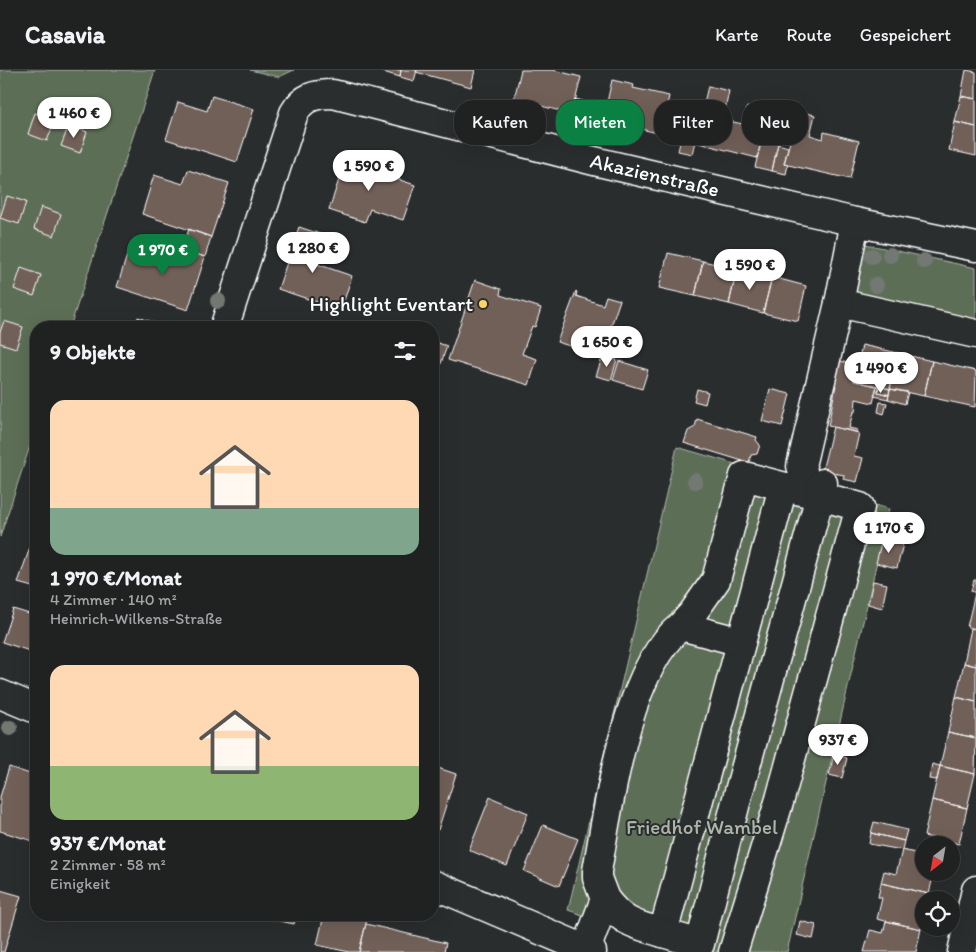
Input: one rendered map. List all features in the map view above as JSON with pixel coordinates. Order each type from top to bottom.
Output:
[{"type":"street","name":"Akazienstraße","points":[[226,321],[294,113],[300,104],[308,98],[319,94],[333,94],[594,161],[855,222],[976,247]]},
{"type":"street","points":[[700,944],[735,806],[808,484],[801,466],[839,303],[855,222]]},
{"type":"street","points":[[839,303],[976,334]]},
{"type":"street","points":[[728,952],[625,921],[612,910],[605,899],[597,878],[597,871],[612,787],[631,713],[643,679],[654,657],[666,640],[692,614],[716,580],[744,476],[808,484],[860,507],[774,817],[733,952]]},
{"type":"street","points":[[663,933],[741,642],[808,484]]},
{"type":"street","points":[[681,626],[741,642]]},
{"type":"street","points":[[0,694],[30,706]]},
{"type":"street","points":[[735,806],[774,817]]},
{"type":"street","points":[[439,887],[589,951],[605,899]]},
{"type":"street","points":[[962,952],[976,890]]},
{"type":"green space","points":[[0,70],[155,70],[72,321],[30,321],[30,446],[0,537]]},
{"type":"green space","points":[[250,70],[294,70],[279,77]]},
{"type":"green space","points":[[865,244],[976,268],[976,326],[854,299]]},
{"type":"green space","name":"Friedhof Wambel","points":[[677,447],[889,509],[787,952],[689,952],[568,910]]},
{"type":"building","points":[[384,70],[401,70],[400,77],[383,72]]},
{"type":"building","points":[[401,70],[417,70],[414,81],[400,77]]},
{"type":"building","points":[[417,70],[475,70],[471,87],[416,72]]},
{"type":"building","points":[[521,70],[553,70],[581,77],[575,100],[556,100],[556,110],[546,107],[546,100],[514,99]]},
{"type":"building","points":[[966,70],[976,72],[976,99],[961,96]]},
{"type":"building","points":[[612,80],[634,85],[633,88],[669,96],[668,100],[654,100],[654,132],[644,130],[644,100],[608,100]]},
{"type":"building","points":[[708,86],[729,91],[727,100],[705,100]]},
{"type":"building","points":[[212,96],[254,109],[237,162],[166,139],[178,102],[207,111]]},
{"type":"building","points":[[961,96],[976,99],[976,127],[955,122]]},
{"type":"building","points":[[35,113],[55,120],[47,141],[28,134]]},
{"type":"building","points":[[808,113],[815,115],[810,135],[823,139],[824,132],[859,141],[850,179],[784,164],[789,145],[808,145]]},
{"type":"building","points":[[732,122],[742,124],[742,145],[760,145],[757,158],[707,145],[732,145]]},
{"type":"building","points":[[955,122],[976,127],[976,156],[949,150]]},
{"type":"building","points":[[69,125],[87,132],[80,153],[61,146]]},
{"type":"building","points":[[679,145],[694,145],[692,154],[678,151]]},
{"type":"building","points":[[760,145],[778,145],[772,171],[755,167]]},
{"type":"building","points":[[778,145],[788,147],[784,164],[788,165],[786,174],[772,171]]},
{"type":"building","points":[[348,152],[367,158],[364,168],[415,185],[403,220],[370,209],[365,222],[329,210]]},
{"type":"building","points":[[188,170],[229,183],[211,237],[142,214],[154,175],[183,184]]},
{"type":"building","points":[[7,196],[26,202],[19,224],[0,218]]},
{"type":"building","points":[[41,207],[61,214],[54,236],[34,229]]},
{"type":"building","points":[[299,227],[320,234],[311,262],[352,276],[341,310],[278,289]]},
{"type":"building","points":[[189,229],[211,237],[205,257],[182,249]]},
{"type":"building","points":[[164,244],[205,257],[188,310],[117,287],[129,249],[159,259]]},
{"type":"building","points":[[668,253],[703,261],[695,296],[659,288]]},
{"type":"building","points":[[703,261],[737,269],[729,304],[695,296]]},
{"type":"building","points":[[21,268],[41,275],[34,296],[14,289]]},
{"type":"building","points":[[737,269],[772,277],[763,313],[729,304]]},
{"type":"building","points":[[772,277],[806,286],[798,321],[763,313]]},
{"type":"building","points":[[475,280],[501,289],[500,295],[541,308],[535,327],[532,326],[522,354],[537,359],[529,385],[448,360]]},
{"type":"building","points":[[576,291],[576,296],[603,305],[606,296],[620,300],[607,338],[598,335],[592,353],[557,342]]},
{"type":"building","points":[[138,317],[150,321],[137,321]]},
{"type":"building","points":[[4,321],[23,327],[16,348],[0,343],[0,332]]},
{"type":"building","points":[[439,343],[447,346],[439,369]]},
{"type":"building","points":[[862,345],[898,353],[890,389],[854,381]]},
{"type":"building","points":[[898,353],[932,361],[924,396],[890,389]]},
{"type":"building","points":[[603,355],[617,360],[611,380],[596,376]]},
{"type":"building","points":[[837,360],[858,366],[854,381],[877,386],[873,403],[856,399],[855,412],[853,412],[849,428],[858,430],[857,432],[828,426],[836,385],[831,384]]},
{"type":"building","points":[[619,361],[648,370],[642,389],[613,380]]},
{"type":"building","points":[[932,361],[976,371],[975,407],[924,396]]},
{"type":"building","points":[[877,386],[879,386],[878,392],[889,395],[888,399],[874,396]]},
{"type":"building","points":[[879,386],[890,389],[889,395],[878,392]]},
{"type":"building","points":[[697,389],[708,392],[705,404],[694,401]]},
{"type":"building","points":[[770,389],[790,394],[782,426],[762,421]]},
{"type":"building","points":[[890,389],[908,392],[905,404],[888,399]]},
{"type":"building","points":[[880,402],[887,403],[884,414],[878,412]]},
{"type":"building","points":[[697,419],[757,437],[756,440],[760,445],[757,454],[751,455],[749,463],[684,443],[688,431],[695,427]]},
{"type":"building","points":[[833,427],[859,433],[854,456],[863,458],[857,482],[843,479],[844,475],[822,471]]},
{"type":"building","points":[[882,539],[903,544],[897,568],[876,563]]},
{"type":"building","points":[[30,547],[30,586],[18,583]]},
{"type":"building","points":[[974,580],[976,580],[976,593],[971,591]]},
{"type":"building","points":[[873,581],[887,584],[882,608],[868,604]]},
{"type":"building","points":[[976,593],[976,629],[967,627]]},
{"type":"building","points":[[13,609],[30,614],[30,651],[2,642]]},
{"type":"building","points":[[971,628],[976,629],[976,666],[964,663]]},
{"type":"building","points":[[964,663],[976,666],[976,702],[956,697]]},
{"type":"building","points":[[956,697],[976,702],[976,738],[948,732]]},
{"type":"building","points":[[948,732],[976,738],[975,774],[940,766]]},
{"type":"building","points":[[834,754],[847,758],[842,778],[829,775]]},
{"type":"building","points":[[932,764],[940,766],[937,780],[929,779]]},
{"type":"building","points":[[940,766],[975,774],[967,808],[932,800]]},
{"type":"building","points":[[9,767],[30,774],[30,840],[0,831],[0,797]]},
{"type":"building","points":[[439,768],[456,774],[439,827]]},
{"type":"building","points":[[490,797],[528,813],[507,866],[469,850]]},
{"type":"building","points":[[932,800],[967,808],[960,840],[960,836],[924,836]]},
{"type":"building","points":[[874,822],[907,830],[904,841],[871,833]]},
{"type":"building","points":[[543,825],[578,839],[559,886],[524,871]]},
{"type":"building","points":[[871,833],[904,841],[902,850],[869,844]]},
{"type":"building","points":[[902,850],[915,853],[915,881],[932,881],[930,891],[916,891],[881,883],[884,871],[896,874]]},
{"type":"building","points":[[881,883],[916,891],[915,928],[877,919],[882,898],[878,897]]},
{"type":"building","points":[[0,890],[21,896],[4,952],[0,952]]},
{"type":"building","points":[[280,921],[295,921],[294,924]]},
{"type":"building","points":[[323,921],[367,921],[359,952],[349,952],[317,945]]},
{"type":"building","points":[[800,921],[816,925],[813,939],[797,935]]},
{"type":"building","points":[[886,921],[915,928],[915,936],[919,936],[916,952],[864,952],[870,930],[883,933]]},
{"type":"building","points":[[366,924],[446,943],[444,952],[359,952]]},
{"type":"place","name":"Highlight Eventart","points":[[483,304]]}]
